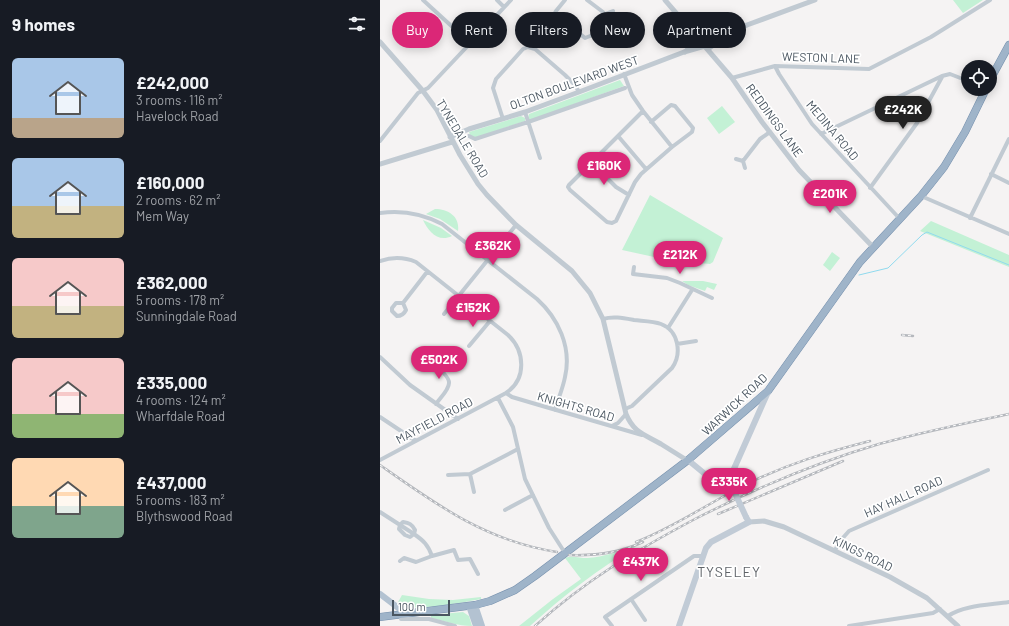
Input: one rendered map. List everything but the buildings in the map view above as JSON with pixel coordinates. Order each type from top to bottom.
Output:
[{"type":"highway","points":[[997,67],[1009,46]]},
{"type":"highway","name":"WARWICK ROAD","points":[[399,614],[472,606],[515,590],[688,460],[768,391],[846,281],[873,247],[921,196],[944,167],[958,146],[983,96]]},
{"type":"highway","name":"WARWICK ROAD","points":[[380,613],[429,616],[447,609]]},
{"type":"highway","points":[[380,618],[399,614]]},
{"type":"main road","points":[[729,480],[768,391]]},
{"type":"main road","points":[[754,403],[758,407],[757,416]]},
{"type":"main road","points":[[679,626],[706,548],[711,542],[748,520],[729,480],[705,474],[688,460]]},
{"type":"main road","points":[[380,594],[399,614]]},
{"type":"main road","points":[[472,606],[476,626]]},
{"type":"main road","points":[[472,606],[482,626]]},
{"type":"street","points":[[423,0],[451,26]]},
{"type":"street","points":[[497,0],[504,7]]},
{"type":"street","points":[[499,12],[511,0]]},
{"type":"street","points":[[565,0],[555,13],[583,37],[590,37]]},
{"type":"street","points":[[587,0],[602,12]]},
{"type":"street","name":"REDDINGS LANE","points":[[666,0],[676,12]]},
{"type":"street","points":[[746,26],[815,0]]},
{"type":"street","name":"WESTON LANE","points":[[732,78],[775,66],[869,69],[931,37],[990,0]]},
{"type":"street","name":"TYNEDALE ROAD","points":[[380,42],[423,90],[437,110],[451,139],[478,184],[516,226],[572,271],[590,293],[603,319],[625,412]]},
{"type":"street","points":[[380,141],[418,93],[428,88],[465,48]]},
{"type":"street","points":[[684,52],[689,48]]},
{"type":"street","name":"REDDINGS LANE","points":[[707,48],[732,78],[770,132],[800,170],[873,247]]},
{"type":"street","name":"OLTON BOULEVARD WEST","points":[[380,164],[451,139],[468,129],[525,112],[684,52],[707,48]]},
{"type":"street","points":[[503,119],[493,84],[496,78],[523,49],[535,49],[565,75],[575,85],[579,92]]},
{"type":"street","name":"MEDINA ROAD","points":[[775,66],[812,124],[899,218]]},
{"type":"street","points":[[624,74],[632,95],[642,111],[672,147]]},
{"type":"street","points":[[821,134],[942,76],[950,74],[961,78]]},
{"type":"street","points":[[870,188],[917,123],[942,76]]},
{"type":"street","points":[[469,136],[474,139],[625,88]]},
{"type":"street","points":[[642,111],[569,184],[568,188],[607,222],[614,223],[616,221],[628,195],[646,169],[692,132],[693,128],[675,106],[672,105],[651,122]]},
{"type":"street","points":[[525,112],[540,158]]},
{"type":"street","points":[[743,161],[760,139],[770,132]]},
{"type":"street","points":[[618,136],[646,169]]},
{"type":"street","points":[[970,218],[1009,139]]},
{"type":"street","points":[[736,160],[743,161]]},
{"type":"street","points":[[743,161],[745,168]]},
{"type":"street","points":[[591,162],[616,187],[628,195]]},
{"type":"street","points":[[991,174],[1009,184]]},
{"type":"street","points":[[921,196],[1009,234]]},
{"type":"street","points":[[380,213],[407,212],[436,221],[457,235],[542,303],[558,327],[565,347],[567,364],[556,410]]},
{"type":"street","points":[[444,314],[516,226]]},
{"type":"street","name":"MAYFIELD ROAD","points":[[380,261],[393,258],[416,262],[508,335],[520,350],[522,363],[520,375],[512,388],[506,393],[381,460]]},
{"type":"street","points":[[634,267],[633,274],[667,278],[712,298]]},
{"type":"street","points":[[403,303],[427,272]]},
{"type":"street","points":[[668,328],[692,290]]},
{"type":"street","points":[[603,319],[612,317],[622,318],[659,324],[668,328],[673,334],[677,344],[678,355],[672,368],[625,412],[618,423],[612,426]]},
{"type":"street","points":[[469,346],[490,320]]},
{"type":"street","points":[[677,344],[696,341]]},
{"type":"street","points":[[380,356],[406,382],[458,419]]},
{"type":"street","points":[[426,357],[449,378],[448,387],[436,404]]},
{"type":"street","name":"KNIGHTS ROAD","points":[[506,393],[518,399],[642,435],[660,443],[688,460]]},
{"type":"street","points":[[498,398],[513,428],[525,479],[548,528],[565,553]]},
{"type":"street","name":"KNIGHTS ROAD","points":[[625,412],[629,422],[642,435]]},
{"type":"street","points":[[380,417],[416,441]]},
{"type":"street","points":[[448,475],[470,474],[518,449]]},
{"type":"street","name":"HAY HALL ROAD","points":[[835,550],[849,531],[988,470]]},
{"type":"street","points":[[470,474],[474,492]]},
{"type":"street","points":[[505,510],[533,495]]},
{"type":"street","points":[[380,512],[425,542],[432,556]]},
{"type":"street","name":"KINGS ROAD","points":[[748,520],[764,521],[773,524],[835,550],[909,587],[927,598],[958,626]]},
{"type":"street","points":[[400,562],[404,558],[416,562],[454,550],[458,560],[470,559],[478,574]]},
{"type":"street","points":[[612,626],[605,616],[694,556],[704,556]]},
{"type":"street","points":[[631,599],[645,620]]},
{"type":"street","points":[[948,616],[965,609],[1009,602]]},
{"type":"street","points":[[849,626],[932,613],[940,609]]},
{"type":"street","name":"WARWICK ROAD","points":[[429,616],[455,626]]},
{"type":"green space","points":[[953,0],[983,0],[963,13]]},
{"type":"green space","points":[[620,80],[624,86],[530,120],[528,118],[529,114]]},
{"type":"green space","points":[[722,106],[735,122],[719,134],[707,118]]},
{"type":"green space","points":[[521,116],[525,118],[525,121],[475,138],[470,135],[469,132]]},
{"type":"green space","points":[[650,195],[723,238],[713,262],[710,264],[668,260],[622,250]]},
{"type":"green space","points":[[435,209],[449,212],[457,222],[458,231],[440,219],[426,214]]},
{"type":"green space","points":[[423,220],[441,228],[452,236],[442,238],[434,235]]},
{"type":"green space","points":[[931,221],[1009,255],[1009,267],[920,231]]},
{"type":"green space","points":[[832,252],[840,258],[830,271],[823,265]]},
{"type":"green space","points":[[682,281],[703,281],[717,284],[714,290],[707,287],[705,291],[688,285]]},
{"type":"green space","points":[[637,546],[581,583],[530,626],[519,626],[581,579],[565,558],[587,558],[612,554]]},
{"type":"green space","points":[[402,595],[429,599],[453,600],[481,597],[481,599],[438,606],[413,607],[397,604]]},
{"type":"green space","points":[[463,612],[469,616],[472,626],[431,618],[431,615]]},
{"type":"waterway","points":[[859,275],[888,268],[927,232],[1009,265]]},
{"type":"railway","points":[[902,335],[913,336]]},
{"type":"railway","points":[[535,626],[573,594],[631,555],[695,519],[762,487],[855,451],[928,432],[1009,414]]},
{"type":"railway","points":[[636,542],[679,522],[733,491],[777,470],[807,459],[870,441]]},
{"type":"railway","points":[[718,514],[843,461]]},
{"type":"railway","points":[[380,465],[442,507],[485,530],[531,547],[557,552]]},
{"type":"railway","points":[[569,555],[607,553],[625,549],[643,542]]},
{"type":"district","name":"TYSELEY","points":[[729,571]]}]
